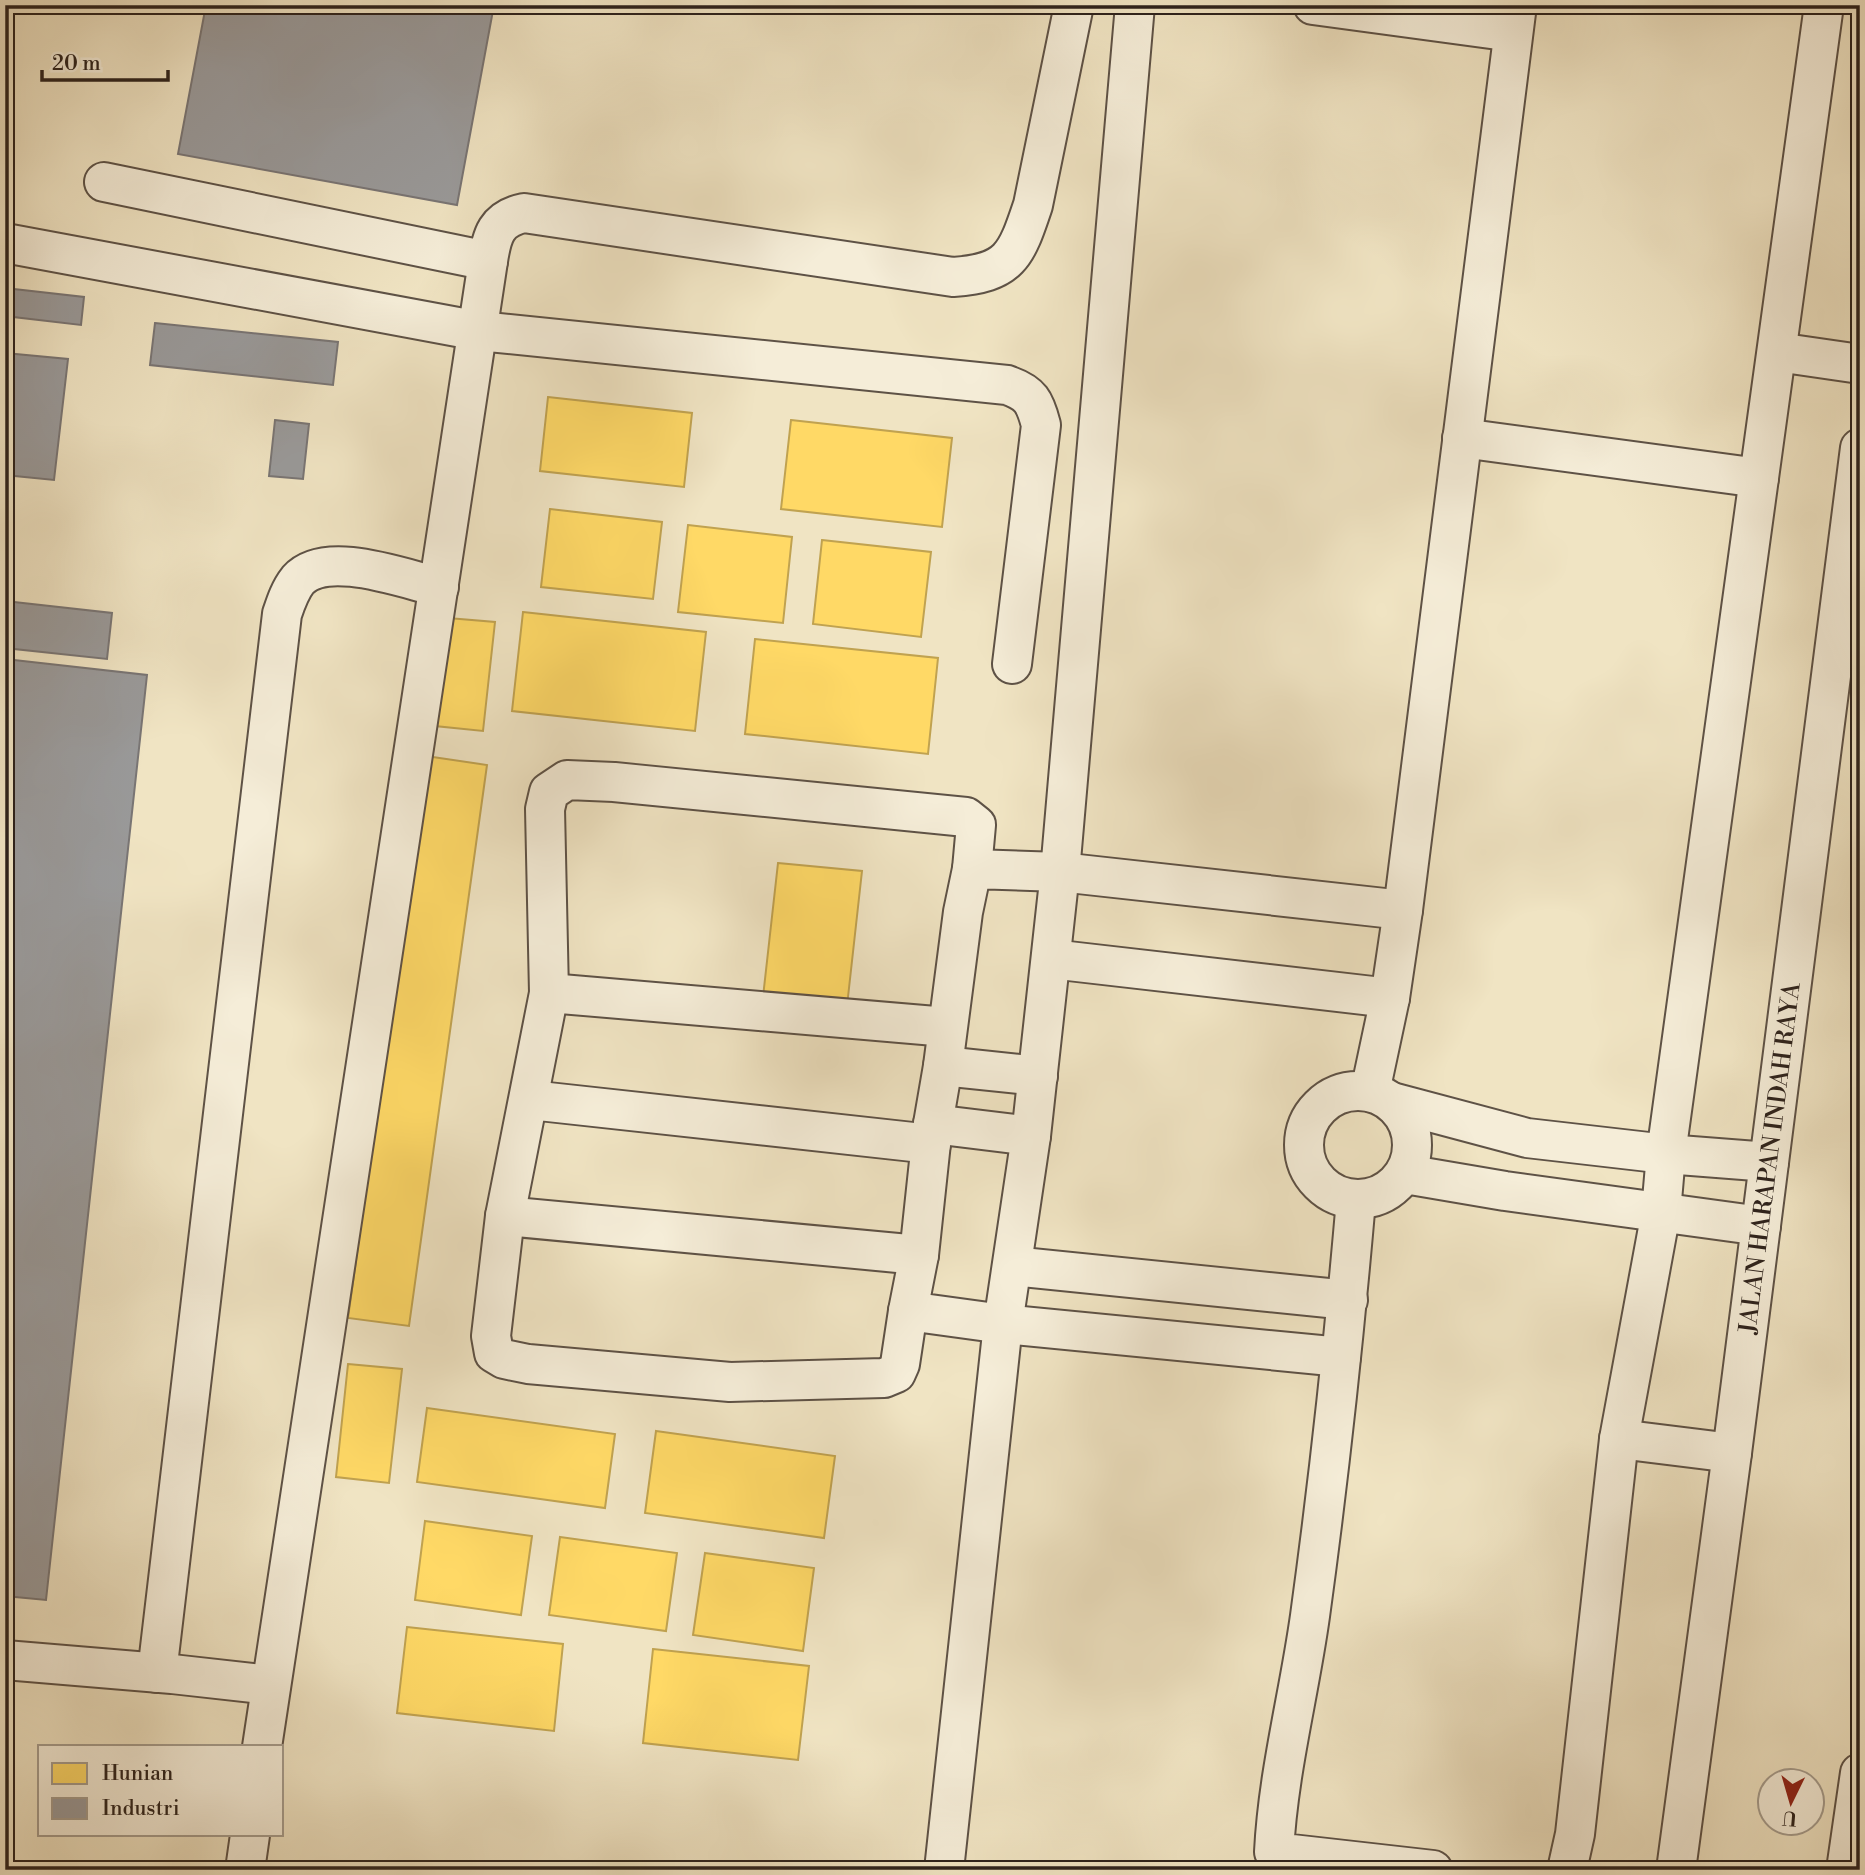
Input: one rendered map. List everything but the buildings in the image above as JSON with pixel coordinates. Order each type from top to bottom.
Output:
[{"type":"street","points":[[262,1745],[491,244],[503,221],[524,213],[953,277],[977,275],[993,270],[1007,260],[1023,233],[1033,205],[1074,5]]},
{"type":"street","points":[[944,1870],[1003,1324],[1031,1136],[1051,960],[1135,5]]},
{"type":"street","points":[[1313,5],[1515,19],[1390,998],[1381,1097]]},
{"type":"street","points":[[1567,1870],[1575,1834],[1619,1438],[1661,1212],[1666,1154],[1824,5]]},
{"type":"street","points":[[104,182],[488,261]]},
{"type":"street","points":[[5,243],[479,331],[993,383],[1019,389],[1030,396],[1038,411],[1041,425],[1012,664]]},
{"type":"street","points":[[1777,352],[1860,364]]},
{"type":"street","points":[[1462,438],[1759,478]]},
{"type":"street","name":"JALAN HARAPAN INDAH RAYA","points":[[1676,1870],[1860,448]]},
{"type":"street","points":[[157,1673],[282,614],[287,597],[300,578],[322,567],[348,565],[439,587]]},
{"type":"street","points":[[567,780],[614,782],[966,817],[976,825],[977,831],[972,869],[963,912],[932,1134],[919,1255],[900,1364],[896,1373],[884,1378],[730,1382],[528,1364],[504,1359],[494,1353],[491,1336],[505,1216],[549,993],[545,808],[550,792],[567,780]]},
{"type":"street","points":[[972,869],[1060,872],[1403,910]]},
{"type":"street","points":[[1051,960],[1390,998]]},
{"type":"street","points":[[549,993],[947,1027]]},
{"type":"street","points":[[943,1066],[1038,1076]]},
{"type":"street","points":[[1381,1097],[1405,1117],[1412,1136],[1412,1155],[1405,1174],[1392,1188],[1375,1198],[1356,1200],[1334,1194],[1316,1181],[1305,1161],[1303,1138],[1311,1117],[1326,1101],[1348,1092],[1381,1097],[1527,1138],[1666,1154],[1769,1162]]},
{"type":"street","points":[[530,1100],[932,1134],[1031,1136]]},
{"type":"street","points":[[1405,1174],[1505,1191],[1761,1226]]},
{"type":"street","points":[[1356,1200],[1348,1300],[1310,1617],[1277,1806],[1273,1861],[1433,1870]]},
{"type":"street","points":[[505,1216],[919,1255]]},
{"type":"street","points":[[1013,1266],[1348,1300]]},
{"type":"street","points":[[908,1311],[1003,1324],[1340,1357]]},
{"type":"street","points":[[1619,1438],[1732,1453]]},
{"type":"street","points":[[5,1660],[271,1685]]},
{"type":"street","points":[[1846,1870],[1860,1773]]},
{"type":"street","points":[[245,1870],[250,1836]]}]
